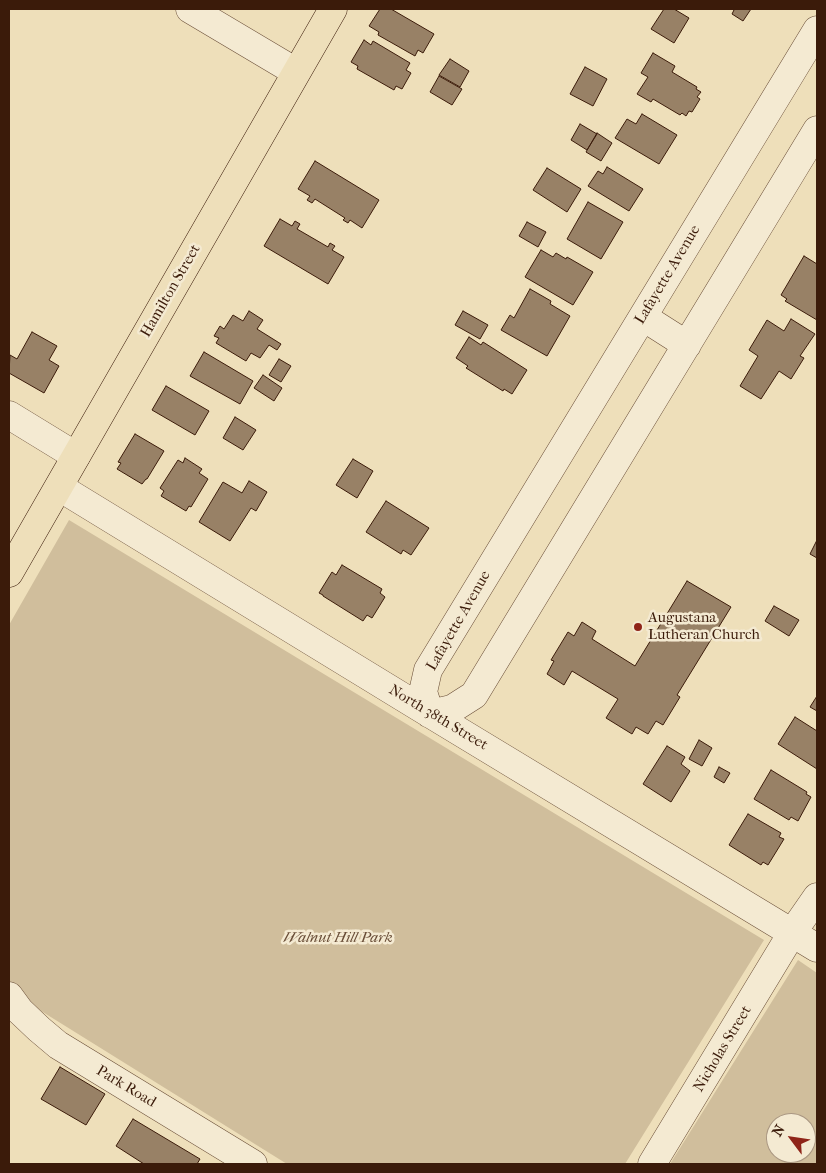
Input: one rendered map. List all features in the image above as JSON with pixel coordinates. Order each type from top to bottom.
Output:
[{"type":"main road","name":"Hamilton Street","points":[[9,573],[333,9]]},
{"type":"street","points":[[190,9],[296,72]]},
{"type":"street","name":"Lafayette Avenue","points":[[430,714],[423,692],[428,670],[817,30]]},
{"type":"street","points":[[430,714],[452,709],[474,695],[817,130]]},
{"type":"street","points":[[643,318],[687,345]]},
{"type":"street","points":[[9,415],[76,456]]},
{"type":"street","name":"North 38th Street","points":[[59,487],[817,948]]},
{"type":"street","name":"Nicholas Street","points":[[652,1164],[792,933],[817,897]]},
{"type":"street","name":"Park Road","points":[[9,996],[20,1011],[38,1029],[58,1045],[253,1164]]},
{"type":"green space","name":"Walnut Hill Park","points":[[69,520],[764,940],[625,1164],[287,1164],[9,991],[9,625]]},
{"type":"green space","points":[[798,960],[817,973],[817,1164],[670,1164]]},
{"type":"building","points":[[380,9],[391,9],[434,34],[423,53],[418,50],[415,56],[378,35],[379,32],[369,26]]},
{"type":"building","points":[[664,9],[674,9],[689,18],[674,43],[651,29]]},
{"type":"building","points":[[732,9],[751,9],[743,21],[732,14],[734,10]]},
{"type":"building","points":[[364,40],[371,45],[373,41],[410,63],[406,70],[411,73],[402,89],[396,86],[394,90],[357,69],[358,66],[351,62]]},
{"type":"building","points":[[653,53],[675,66],[672,72],[697,87],[696,89],[701,92],[697,97],[700,99],[692,112],[689,111],[686,116],[682,113],[680,115],[653,99],[651,102],[637,94],[648,77],[641,73]]},
{"type":"building","points":[[450,59],[469,71],[460,87],[439,75]]},
{"type":"building","points":[[585,67],[607,79],[593,106],[570,94]]},
{"type":"building","points":[[439,76],[462,89],[452,105],[430,92]]},
{"type":"building","points":[[642,114],[677,135],[659,164],[615,138],[627,119],[636,124]]},
{"type":"building","points":[[580,124],[597,134],[587,150],[571,140]]},
{"type":"building","points":[[597,133],[612,143],[601,161],[586,152]]},
{"type":"building","points":[[315,161],[379,200],[362,228],[350,220],[348,223],[343,220],[345,218],[315,199],[312,203],[307,200],[310,196],[298,189]]},
{"type":"building","points":[[607,167],[643,189],[629,211],[588,186],[598,171],[603,174]]},
{"type":"building","points":[[547,168],[581,189],[567,212],[533,190]]},
{"type":"building","points":[[588,202],[623,222],[601,259],[567,239]]},
{"type":"building","points":[[280,219],[292,226],[295,221],[300,224],[297,229],[328,247],[330,243],[335,246],[332,250],[344,257],[328,284],[264,246]]},
{"type":"building","points":[[527,222],[546,232],[538,247],[519,236]]},
{"type":"building","points":[[541,250],[553,257],[556,253],[566,259],[567,257],[593,272],[573,305],[525,277]]},
{"type":"building","points":[[804,256],[817,264],[817,320],[785,301],[787,299],[781,295]]},
{"type":"building","points":[[530,289],[551,301],[550,304],[570,316],[547,356],[501,330],[510,315],[514,318]]},
{"type":"building","points":[[249,311],[263,320],[257,329],[281,344],[277,350],[269,345],[260,358],[251,353],[246,361],[216,343],[219,338],[214,336],[220,326],[224,329],[233,315],[243,321]]},
{"type":"building","points":[[463,311],[488,325],[480,339],[455,325]]},
{"type":"building","points":[[791,319],[815,334],[800,356],[804,358],[791,379],[779,371],[761,399],[740,386],[758,356],[749,350],[767,320],[784,331]]},
{"type":"building","points":[[32,332],[57,346],[49,360],[59,366],[44,393],[9,373],[10,355],[17,359]]},
{"type":"building","points":[[469,337],[481,345],[483,342],[527,370],[512,394],[504,389],[503,391],[466,368],[468,366],[456,358]]},
{"type":"building","points":[[204,352],[253,381],[240,404],[190,376]]},
{"type":"building","points":[[279,359],[291,366],[281,382],[269,375]]},
{"type":"building","points":[[263,375],[282,388],[274,401],[254,388]]},
{"type":"building","points":[[166,386],[209,411],[195,435],[152,410]]},
{"type":"building","points":[[235,417],[256,430],[243,450],[223,438]]},
{"type":"building","points":[[135,434],[164,451],[142,484],[117,469],[121,463],[118,462]]},
{"type":"building","points":[[185,458],[202,469],[199,473],[208,479],[191,507],[189,506],[186,511],[161,496],[164,491],[160,488],[178,460],[183,463]]},
{"type":"building","points":[[353,459],[373,471],[357,498],[336,485]]},
{"type":"building","points":[[249,481],[267,492],[256,511],[251,508],[230,541],[199,522],[223,482],[242,493]]},
{"type":"building","points":[[386,501],[429,528],[411,555],[403,550],[401,554],[366,532]]},
{"type":"building","points":[[817,540],[817,558],[810,554]]},
{"type":"building","points":[[342,565],[382,589],[380,593],[385,597],[372,618],[367,615],[363,621],[319,593],[332,572],[336,575]]},
{"type":"building","points":[[687,581],[731,607],[677,695],[680,697],[663,725],[656,721],[648,734],[636,727],[632,734],[606,718],[618,699],[572,671],[564,685],[547,674],[554,661],[551,660],[568,632],[574,636],[582,622],[596,631],[592,639],[635,666]]},
{"type":"building","points":[[774,606],[799,620],[789,636],[765,621]]},
{"type":"building","points":[[817,696],[817,711],[810,707]]},
{"type":"building","points":[[795,717],[817,731],[817,769],[778,744]]},
{"type":"building","points":[[699,740],[712,748],[702,766],[689,759]]},
{"type":"building","points":[[667,746],[685,757],[681,764],[690,771],[671,802],[643,784]]},
{"type":"building","points":[[719,767],[730,773],[724,783],[714,777]]},
{"type":"building","points":[[771,770],[807,792],[806,794],[811,797],[798,821],[791,817],[789,820],[754,799]]},
{"type":"building","points":[[748,814],[781,833],[779,837],[784,839],[768,865],[763,862],[761,865],[729,845]]},
{"type":"building","points":[[60,1067],[105,1094],[86,1125],[41,1099]]},
{"type":"building","points":[[133,1119],[200,1159],[197,1164],[144,1164],[116,1146]]},
{"type":"place","name":"Augustana Lutheran Church","points":[[638,627]]}]
